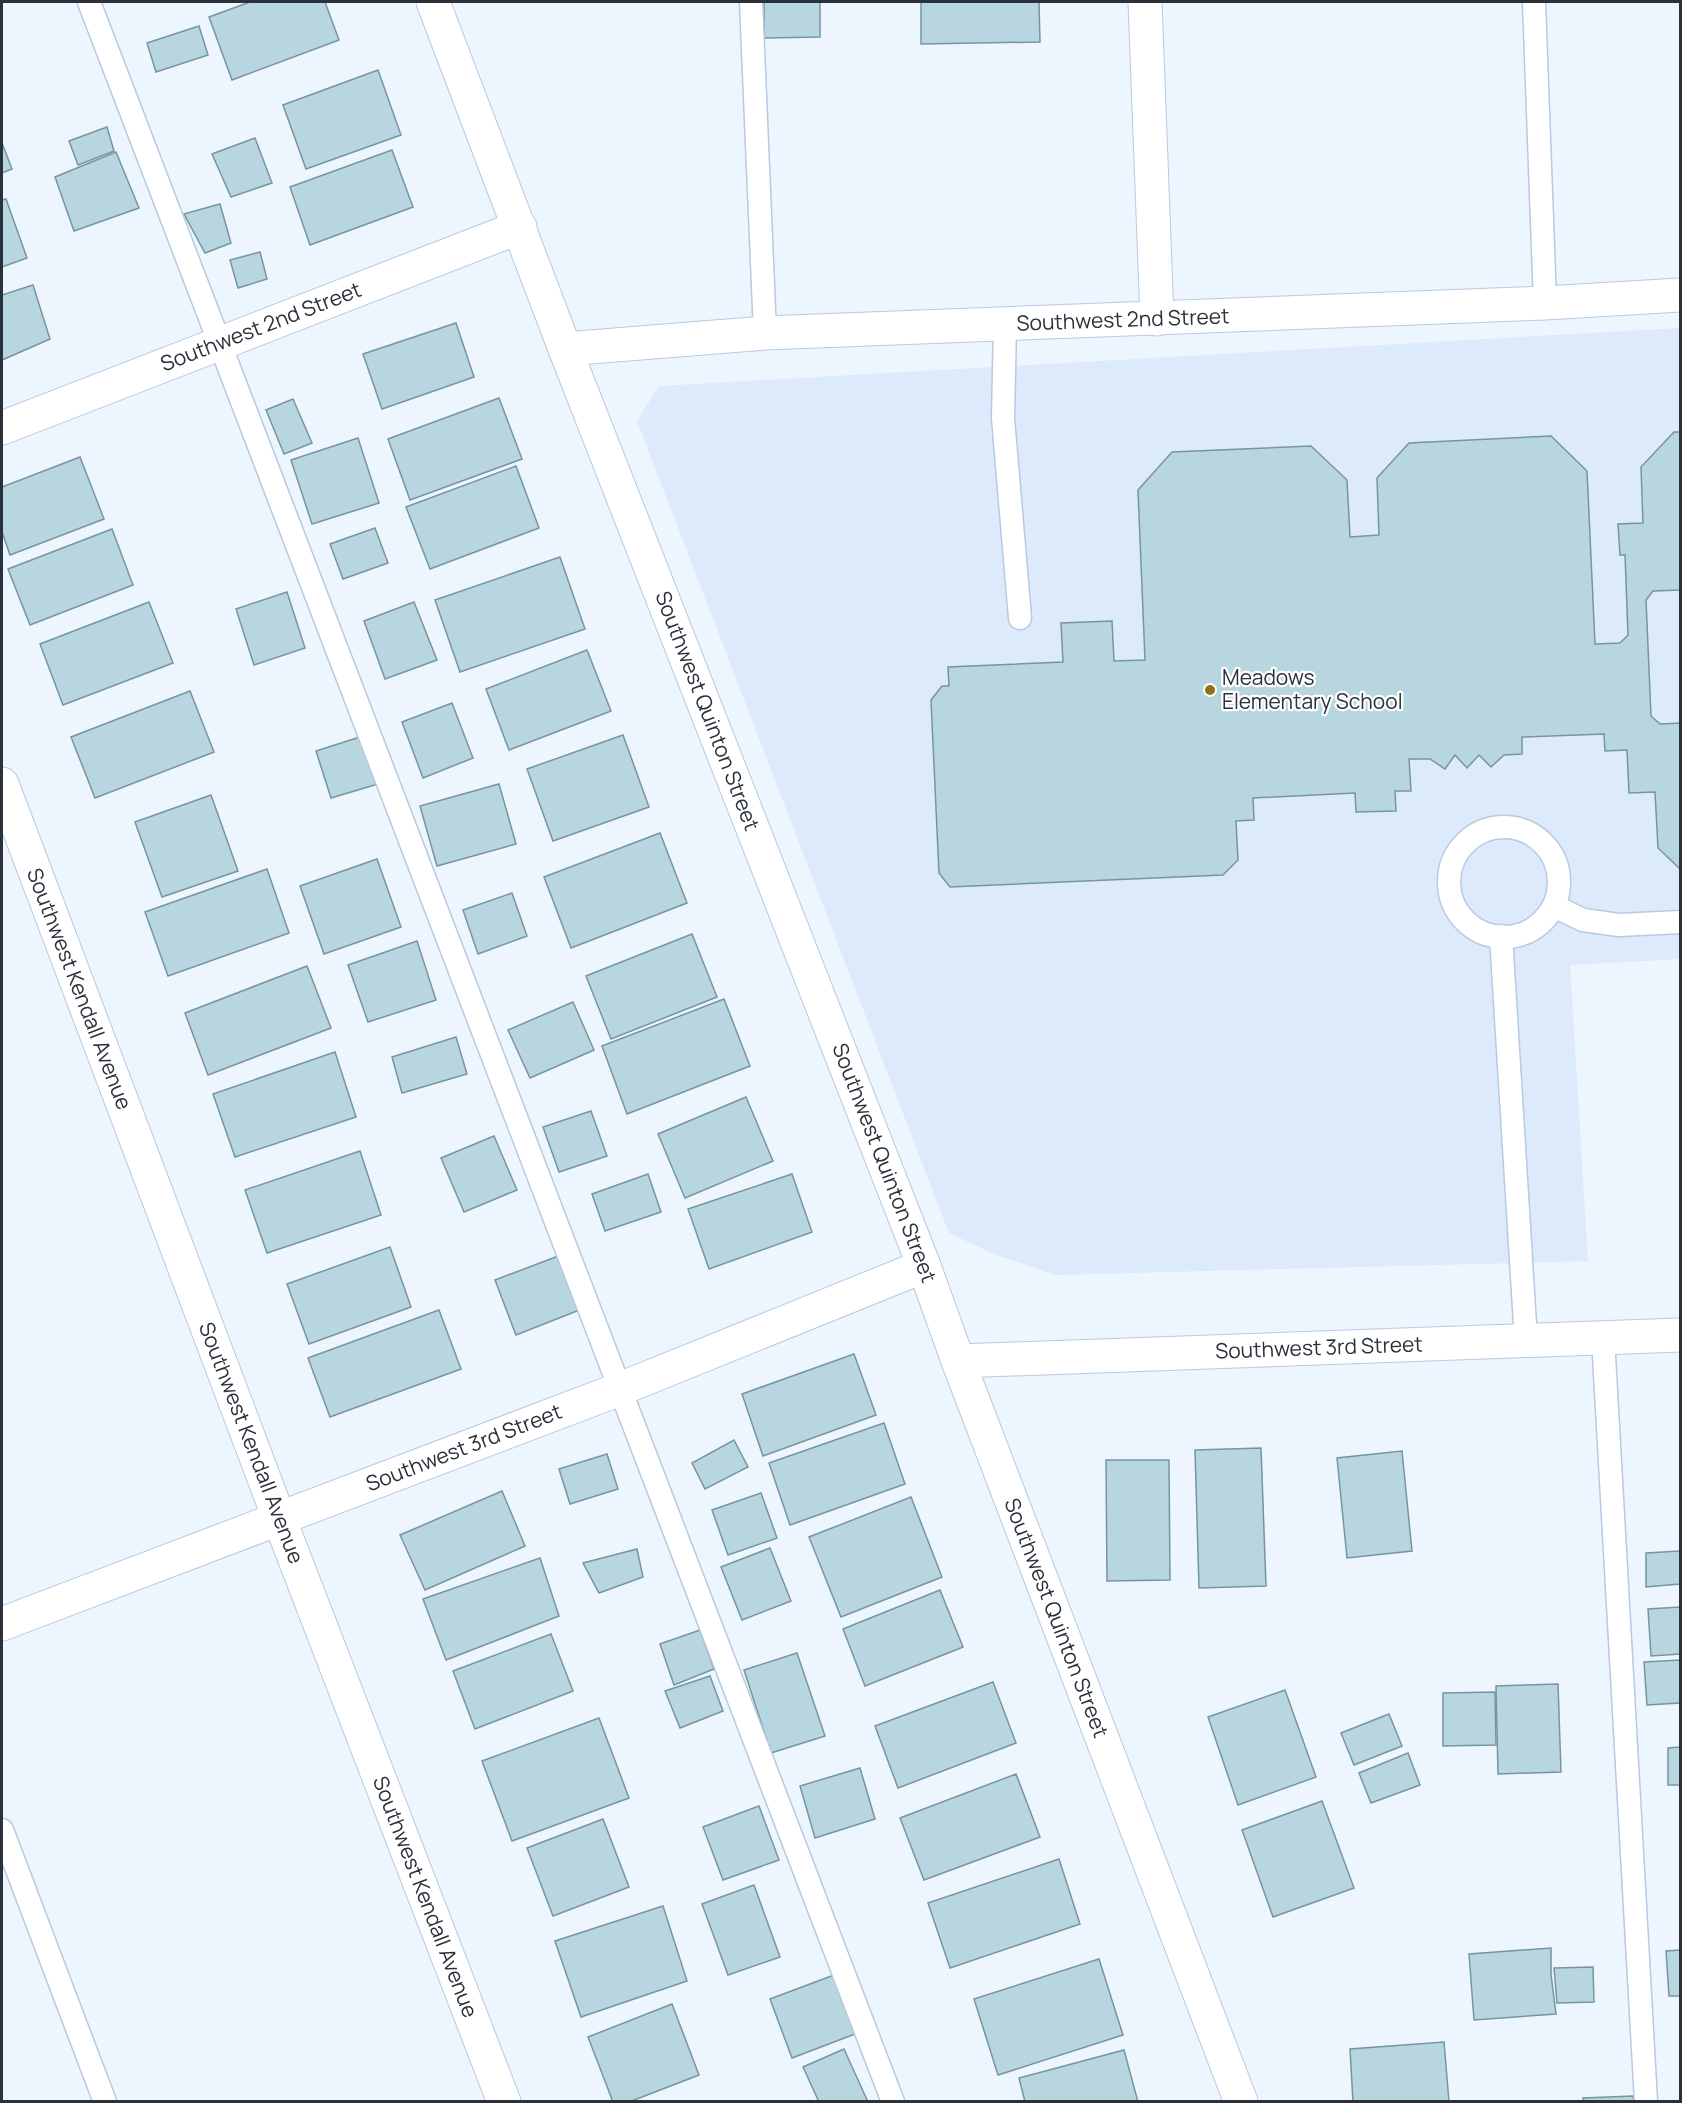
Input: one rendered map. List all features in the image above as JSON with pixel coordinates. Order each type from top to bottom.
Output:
[{"type":"street","name":"Southwest Quinton Street","points":[[433,2],[565,349],[924,1266],[958,1361],[1241,2102]]},
{"type":"street","points":[[1145,2],[1157,319]]},
{"type":"street","name":"Southwest 2nd Street","points":[[2,428],[520,227]]},
{"type":"street","name":"Southwest 2nd Street","points":[[565,349],[765,333],[1545,303],[1680,295]]},
{"type":"street","name":"Southwest Kendall Avenue","points":[[2,784],[279,1518],[504,2102]]},
{"type":"street","name":"Southwest 3rd Street","points":[[2,1624],[620,1389],[924,1266]]},
{"type":"street","name":"Southwest 3rd Street","points":[[958,1361],[1680,1335]]},
{"type":"lane","points":[[89,2],[892,2102]]},
{"type":"lane","points":[[750,2],[765,333]]},
{"type":"lane","points":[[1534,2],[1545,303]]},
{"type":"lane","points":[[1005,325],[1003,418],[1020,618]]},
{"type":"lane","points":[[1504,827],[1522,830],[1539,839],[1551,852],[1558,869],[1559,888],[1554,906],[1543,921],[1528,931],[1510,937],[1501,936],[1492,936],[1476,929],[1462,918],[1453,903],[1449,885],[1451,868],[1458,851],[1470,838],[1486,830],[1504,827]]},
{"type":"lane","points":[[1554,906],[1584,920],[1620,925],[1680,922]]},
{"type":"lane","points":[[1501,936],[1526,1341]]},
{"type":"lane","points":[[1603,1338],[1646,2102]]},
{"type":"lane","points":[[2,1830],[105,2102]]},
{"type":"shaded area","name":"Meadows Elementary School","points":[[1680,328],[1680,959],[1570,965],[1588,1261],[1055,1275],[994,1254],[949,1233],[637,421],[659,386]]},
{"type":"building","points":[[250,2],[325,2],[339,40],[232,80],[209,17]]},
{"type":"building","points":[[764,2],[820,2],[820,37],[764,38]]},
{"type":"building","points":[[921,2],[1039,2],[1040,42],[921,44]]},
{"type":"building","points":[[199,26],[208,55],[156,72],[147,43]]},
{"type":"building","points":[[378,70],[401,135],[306,169],[283,105]]},
{"type":"building","points":[[107,127],[114,151],[78,165],[69,141]]},
{"type":"building","points":[[255,138],[272,183],[231,197],[212,154]]},
{"type":"building","points":[[2,143],[12,169],[2,173]]},
{"type":"building","points":[[392,150],[413,207],[310,245],[290,187]]},
{"type":"building","points":[[116,152],[139,208],[74,231],[55,177]]},
{"type":"building","points":[[6,199],[27,258],[2,267],[2,200]]},
{"type":"building","points":[[220,204],[231,243],[205,253],[184,214]]},
{"type":"building","points":[[260,252],[267,279],[238,288],[230,260]]},
{"type":"building","points":[[33,285],[50,339],[2,360],[2,295]]},
{"type":"building","points":[[456,323],[474,377],[382,409],[363,354]]},
{"type":"building","points":[[499,398],[522,459],[410,500],[388,439]]},
{"type":"building","points":[[293,399],[312,443],[284,454],[266,410]]},
{"type":"building","points":[[1674,432],[1680,432],[1680,590],[1653,591],[1646,600],[1651,716],[1660,724],[1680,723],[1680,869],[1658,848],[1655,792],[1629,793],[1627,750],[1605,751],[1604,734],[1522,737],[1522,754],[1504,755],[1491,767],[1479,755],[1467,768],[1455,755],[1445,769],[1430,759],[1409,759],[1411,791],[1395,791],[1396,811],[1356,812],[1355,793],[1253,798],[1254,820],[1236,821],[1238,860],[1223,875],[950,887],[939,873],[931,700],[942,686],[949,686],[948,667],[1063,662],[1061,623],[1112,621],[1114,661],[1145,660],[1138,490],[1172,452],[1311,446],[1347,480],[1350,537],[1379,535],[1377,478],[1409,443],[1551,436],[1587,471],[1595,644],[1620,643],[1628,635],[1625,555],[1620,555],[1618,524],[1643,523],[1641,467]]},
{"type":"building","points":[[358,438],[379,503],[312,524],[291,460]]},
{"type":"building","points":[[80,457],[104,519],[10,555],[2,532],[2,487]]},
{"type":"building","points":[[516,466],[539,528],[430,569],[406,507]]},
{"type":"building","points":[[375,528],[388,563],[343,579],[330,544]]},
{"type":"building","points":[[112,529],[133,585],[30,625],[8,569]]},
{"type":"building","points":[[560,557],[585,629],[460,672],[435,600]]},
{"type":"building","points":[[287,592],[305,648],[254,665],[236,609]]},
{"type":"building","points":[[149,602],[173,663],[63,705],[40,644]]},
{"type":"building","points":[[414,602],[437,660],[385,679],[364,621]]},
{"type":"building","points":[[587,650],[611,711],[509,750],[486,689]]},
{"type":"building","points":[[190,691],[214,752],[95,798],[71,737]]},
{"type":"building","points":[[452,703],[473,758],[423,778],[402,722]]},
{"type":"building","points":[[623,735],[649,807],[553,841],[527,769]]},
{"type":"building","points":[[363,736],[378,784],[331,798],[316,751]]},
{"type":"building","points":[[499,784],[516,844],[437,866],[420,806]]},
{"type":"building","points":[[211,795],[238,871],[162,897],[135,822]]},
{"type":"building","points":[[660,833],[687,903],[571,948],[544,877]]},
{"type":"building","points":[[377,859],[401,927],[324,954],[300,886]]},
{"type":"building","points":[[267,869],[289,933],[168,976],[145,912]]},
{"type":"building","points":[[512,893],[527,936],[478,954],[463,910]]},
{"type":"building","points":[[692,934],[717,997],[611,1039],[586,976]]},
{"type":"building","points":[[417,941],[436,1000],[368,1022],[348,965]]},
{"type":"building","points":[[307,966],[331,1028],[208,1075],[185,1013]]},
{"type":"building","points":[[724,999],[750,1066],[627,1114],[602,1046]]},
{"type":"building","points":[[573,1002],[594,1050],[530,1078],[508,1030]]},
{"type":"building","points":[[456,1037],[467,1074],[402,1093],[392,1057]]},
{"type":"building","points":[[335,1052],[356,1117],[235,1157],[213,1094]]},
{"type":"building","points":[[746,1097],[773,1161],[685,1198],[658,1134]]},
{"type":"building","points":[[591,1111],[607,1156],[559,1172],[543,1127]]},
{"type":"building","points":[[494,1136],[517,1190],[464,1212],[441,1158]]},
{"type":"building","points":[[360,1151],[381,1215],[267,1253],[245,1190]]},
{"type":"building","points":[[648,1174],[661,1212],[605,1231],[592,1194]]},
{"type":"building","points":[[792,1174],[812,1232],[709,1269],[688,1209]]},
{"type":"building","points":[[390,1247],[411,1307],[309,1344],[287,1284]]},
{"type":"building","points":[[561,1255],[582,1309],[516,1335],[495,1280]]},
{"type":"building","points":[[439,1310],[461,1369],[330,1417],[308,1358]]},
{"type":"building","points":[[854,1354],[876,1415],[763,1456],[742,1394]]},
{"type":"building","points":[[884,1423],[905,1484],[790,1525],[769,1463]]},
{"type":"building","points":[[734,1440],[748,1467],[705,1489],[692,1463]]},
{"type":"building","points":[[1261,1448],[1266,1586],[1199,1588],[1195,1450]]},
{"type":"building","points":[[1402,1451],[1412,1551],[1347,1558],[1337,1458]]},
{"type":"building","points":[[607,1454],[618,1489],[570,1504],[559,1469]]},
{"type":"building","points":[[1106,1460],[1169,1460],[1170,1580],[1107,1581]]},
{"type":"building","points":[[502,1491],[525,1546],[425,1590],[400,1535]]},
{"type":"building","points":[[761,1493],[777,1538],[728,1555],[712,1510]]},
{"type":"building","points":[[911,1497],[942,1577],[841,1617],[809,1537]]},
{"type":"building","points":[[770,1548],[791,1601],[742,1620],[721,1567]]},
{"type":"building","points":[[637,1549],[643,1577],[599,1593],[583,1563]]},
{"type":"building","points":[[1680,1551],[1680,1584],[1646,1587],[1646,1553]]},
{"type":"building","points":[[540,1558],[559,1616],[446,1660],[423,1599]]},
{"type":"building","points":[[940,1590],[963,1647],[865,1686],[843,1629]]},
{"type":"building","points":[[1680,1607],[1680,1654],[1651,1656],[1648,1609]]},
{"type":"building","points":[[700,1630],[714,1669],[674,1685],[660,1644]]},
{"type":"building","points":[[551,1634],[573,1691],[475,1729],[453,1671]]},
{"type":"building","points":[[797,1653],[825,1736],[771,1753],[744,1670]]},
{"type":"building","points":[[1680,1660],[1680,1703],[1647,1705],[1644,1662]]},
{"type":"building","points":[[710,1676],[723,1711],[680,1728],[665,1691]]},
{"type":"building","points":[[993,1682],[1016,1743],[898,1788],[875,1726]]},
{"type":"building","points":[[1558,1684],[1561,1772],[1498,1774],[1496,1686]]},
{"type":"building","points":[[1285,1690],[1316,1777],[1238,1805],[1208,1717]]},
{"type":"building","points":[[1495,1692],[1496,1745],[1443,1746],[1443,1693]]},
{"type":"building","points":[[1389,1714],[1402,1746],[1354,1765],[1341,1733]]},
{"type":"building","points":[[599,1718],[629,1798],[512,1841],[482,1761]]},
{"type":"building","points":[[1680,1747],[1680,1785],[1668,1785],[1668,1748]]},
{"type":"building","points":[[1408,1753],[1420,1785],[1371,1803],[1359,1773]]},
{"type":"building","points":[[860,1768],[875,1819],[815,1838],[800,1786]]},
{"type":"building","points":[[1016,1774],[1040,1837],[924,1880],[900,1818]]},
{"type":"building","points":[[1322,1801],[1354,1888],[1273,1917],[1242,1830]]},
{"type":"building","points":[[759,1806],[779,1860],[723,1880],[703,1827]]},
{"type":"building","points":[[603,1819],[629,1887],[553,1916],[527,1848]]},
{"type":"building","points":[[1059,1859],[1080,1924],[950,1968],[928,1903]]},
{"type":"building","points":[[754,1885],[780,1957],[728,1975],[702,1904]]},
{"type":"building","points":[[663,1906],[687,1981],[581,2017],[555,1941]]},
{"type":"building","points":[[1551,1948],[1551,1974],[1556,2014],[1474,2020],[1469,1954]]},
{"type":"building","points":[[1680,1950],[1680,1996],[1669,1996],[1666,1951]]},
{"type":"building","points":[[1099,1959],[1123,2035],[998,2075],[974,1999]]},
{"type":"building","points":[[1593,1967],[1594,2002],[1557,2003],[1554,1968]]},
{"type":"building","points":[[834,1975],[855,2034],[792,2058],[770,1999]]},
{"type":"building","points":[[672,2004],[699,2075],[629,2102],[613,2102],[588,2037]]},
{"type":"building","points":[[1444,2042],[1449,2102],[1353,2102],[1350,2049]]},
{"type":"building","points":[[844,2049],[868,2102],[819,2102],[803,2067]]},
{"type":"building","points":[[1124,2050],[1138,2102],[1025,2102],[1019,2078]]},
{"type":"building","points":[[1633,2096],[1634,2102],[1583,2102],[1583,2098]]},
{"type":"place","name":"Meadows Elementary School","points":[[1210,690]]}]
